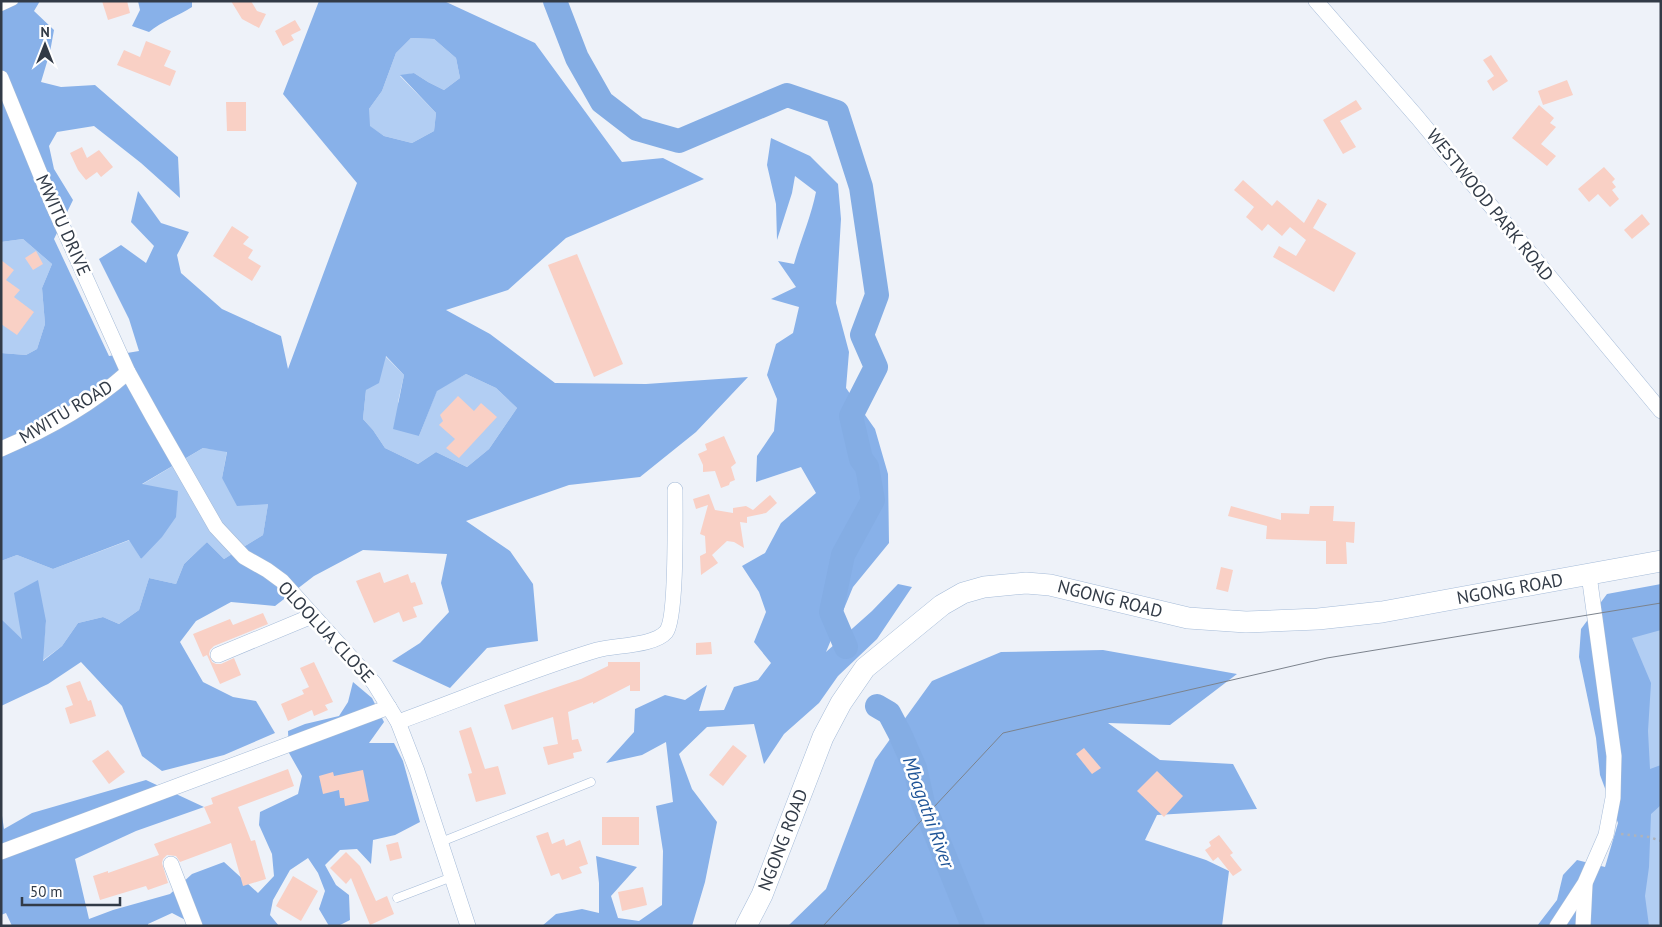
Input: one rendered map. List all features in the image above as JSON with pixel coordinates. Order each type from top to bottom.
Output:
[{"type":"main road","name":"NGONG ROAD","points":[[746,926],[762,895],[823,737],[841,703],[865,668],[942,605],[963,593],[984,587],[1026,583],[1050,585],[1188,618],[1264,621],[1318,619],[1382,612],[1661,561]]},
{"type":"street","name":"WESTWOOD PARK ROAD","points":[[1316,1],[1417,117],[1661,411]]},
{"type":"street","name":"MWITU DRIVE","points":[[1,78],[52,203],[128,372]]},
{"type":"street","name":"MWITU ROAD","points":[[1,449],[20,441],[94,400],[128,372]]},
{"type":"street","name":"OLOOLUA CLOSE","points":[[128,372],[216,527],[244,557],[282,581],[374,683],[389,707],[398,722],[417,771],[468,926]]},
{"type":"street","points":[[398,722],[597,650],[647,642],[667,632],[674,598],[675,490]]},
{"type":"street","points":[[1557,926],[1585,883],[1606,835],[1613,798],[1614,756],[1588,574]]},
{"type":"street","points":[[218,655],[312,616]]},
{"type":"street","points":[[1,852],[389,707]]},
{"type":"street","points":[[171,864],[194,926]]},
{"type":"street","points":[[1583,926],[1585,883]]},
{"type":"lane","points":[[1,7],[14,1]]},
{"type":"lane","points":[[441,842],[590,782]]},
{"type":"lane","points":[[397,898],[452,878]]},
{"type":"path","points":[[1606,835],[1628,834],[1661,841]]},
{"type":"shaded area","points":[[1,1],[40,1],[34,11],[54,30],[41,82],[61,87],[95,85],[178,157],[180,198],[141,163],[94,126],[57,132],[49,146],[54,169],[73,200],[54,239],[109,356],[139,351],[129,319],[99,259],[121,245],[146,263],[154,246],[131,222],[138,191],[161,223],[189,232],[177,255],[181,273],[222,309],[281,336],[288,369],[357,183],[283,94],[319,1],[444,1],[535,43],[622,162],[663,158],[704,179],[566,238],[508,290],[446,310],[490,334],[555,383],[646,384],[748,377],[696,432],[640,477],[569,485],[466,521],[510,551],[533,584],[538,641],[487,648],[450,688],[392,661],[420,643],[449,612],[441,583],[447,554],[363,550],[314,576],[275,606],[231,602],[196,621],[180,642],[203,682],[233,697],[256,701],[275,733],[224,755],[162,771],[142,756],[122,706],[81,662],[48,684],[1,706],[2,620],[22,639],[14,593],[38,580],[46,621],[43,661],[62,646],[78,623],[103,617],[119,624],[139,610],[149,578],[176,584],[184,564],[207,542],[224,559],[263,535],[268,504],[237,506],[222,478],[227,452],[203,448],[142,484],[178,491],[176,517],[162,537],[141,559],[129,540],[53,569],[17,555],[1,561],[1,353],[26,355],[37,349],[45,324],[42,288],[52,264],[23,239],[1,242]],"holes":[[[411,38],[434,39],[456,58],[460,78],[444,90],[414,73],[400,75],[436,113],[434,131],[412,143],[384,136],[370,126],[369,109],[382,91],[396,53]],[[386,356],[404,375],[393,429],[419,436],[437,391],[466,374],[496,388],[517,408],[489,449],[467,467],[436,452],[418,464],[385,448],[363,419],[366,390],[379,383]]]},
{"type":"shaded area","points":[[138,1],[192,1],[192,7],[149,32],[132,26],[140,10]]},
{"type":"shaded area","points":[[411,38],[434,39],[456,58],[460,78],[444,90],[414,73],[400,76],[436,113],[434,131],[412,143],[384,136],[369,126],[369,109],[382,91],[396,53]]},
{"type":"shaded area","points":[[771,138],[810,156],[838,184],[841,219],[836,303],[849,352],[846,388],[875,429],[888,474],[889,543],[853,587],[826,652],[872,611],[898,584],[912,587],[877,639],[838,676],[819,703],[784,734],[764,764],[754,724],[707,727],[679,754],[692,789],[717,822],[705,882],[692,926],[542,926],[556,914],[582,909],[599,913],[599,883],[596,856],[637,867],[611,896],[618,918],[639,921],[662,905],[663,851],[656,806],[673,802],[666,742],[642,755],[606,763],[634,732],[635,709],[665,695],[685,700],[707,685],[699,711],[724,710],[734,687],[758,680],[771,663],[754,642],[766,612],[759,592],[742,566],[765,553],[781,523],[816,493],[801,467],[756,482],[757,456],[774,431],[777,399],[767,375],[776,344],[793,333],[799,307],[771,299],[796,287],[778,261],[794,264],[816,192],[795,176],[792,193],[777,240],[776,204],[767,165]]},
{"type":"shaded area","points":[[23,239],[52,264],[42,288],[45,324],[37,349],[26,355],[1,353],[1,242]]},
{"type":"shaded area","points":[[385,356],[404,375],[398,402],[419,436],[437,390],[466,374],[496,388],[517,408],[489,449],[467,467],[436,452],[418,464],[385,448],[363,419],[366,390]]},
{"type":"shaded area","points":[[203,448],[227,451],[222,478],[268,504],[263,535],[224,559],[207,542],[184,564],[176,584],[149,578],[139,610],[119,624],[103,617],[78,623],[62,646],[42,661],[46,621],[23,640],[2,621],[1,626],[1,561],[17,555],[53,569],[130,540],[141,559],[178,492],[141,485]]},
{"type":"shaded area","points":[[1661,584],[1661,630],[1632,638],[1651,683],[1648,731],[1650,769],[1661,765],[1661,805],[1651,814],[1649,867],[1645,896],[1649,926],[1537,926],[1557,900],[1563,875],[1577,860],[1605,867],[1618,823],[1600,775],[1596,738],[1579,657],[1581,629],[1607,594]]},
{"type":"shaded area","points":[[1661,615],[1661,926],[1627,926],[1620,632]]},
{"type":"shaded area","points":[[1103,650],[1237,674],[1170,725],[1108,723],[1160,760],[1233,764],[1257,809],[1157,815],[1145,840],[1206,860],[1229,871],[1222,926],[788,926],[826,889],[875,760],[932,681],[1001,652]]},
{"type":"shaded area","points":[[353,682],[372,698],[384,722],[369,743],[394,743],[403,761],[420,822],[395,835],[373,840],[371,864],[357,849],[340,850],[325,865],[336,885],[349,895],[350,920],[338,926],[329,926],[319,909],[325,891],[318,873],[308,858],[290,870],[273,900],[270,915],[279,926],[197,926],[172,913],[148,924],[148,926],[12,926],[6,913],[1,915],[1,809],[4,829],[32,813],[146,780],[204,807],[136,831],[75,859],[89,919],[113,910],[170,894],[192,874],[224,862],[258,893],[274,876],[272,854],[259,825],[260,812],[298,794],[302,776],[289,753],[288,731],[305,724],[339,716],[348,702]]},
{"type":"building","points":[[102,1],[127,1],[130,13],[108,20]]},
{"type":"building","points":[[231,1],[251,1],[257,11],[266,14],[259,28],[242,19]]},
{"type":"building","points":[[295,20],[301,30],[291,35],[294,40],[283,46],[275,31]]},
{"type":"building","points":[[146,41],[171,51],[164,66],[176,71],[170,86],[117,65],[124,50],[140,57]]},
{"type":"building","points":[[1491,55],[1508,81],[1493,91],[1487,81],[1494,76],[1483,60]]},
{"type":"building","points":[[1567,80],[1573,95],[1543,105],[1538,91]]},
{"type":"building","points":[[1356,100],[1362,109],[1340,121],[1356,147],[1343,154],[1323,120]]},
{"type":"building","points":[[226,102],[246,102],[246,131],[227,131]]},
{"type":"building","points":[[1539,105],[1554,118],[1550,123],[1556,127],[1541,144],[1556,156],[1547,166],[1512,138]]},
{"type":"building","points":[[82,147],[87,158],[99,150],[113,167],[101,177],[97,172],[86,180],[78,170],[70,153]]},
{"type":"building","points":[[1604,167],[1615,179],[1612,182],[1616,187],[1612,190],[1619,199],[1610,207],[1598,194],[1589,202],[1578,189]]},
{"type":"building","points":[[1243,180],[1272,206],[1277,200],[1304,223],[1318,199],[1327,204],[1313,228],[1356,253],[1334,292],[1273,257],[1279,246],[1296,256],[1306,240],[1290,227],[1282,236],[1268,224],[1262,231],[1246,217],[1254,207],[1234,190]]},
{"type":"building","points":[[1642,214],[1650,224],[1632,239],[1624,230]]},
{"type":"building","points":[[232,226],[249,237],[243,244],[253,250],[248,258],[261,266],[252,281],[213,256]]},
{"type":"building","points":[[36,251],[43,264],[33,270],[25,258]]},
{"type":"building","points":[[577,254],[623,364],[594,377],[548,265]]},
{"type":"building","points":[[1,260],[14,270],[6,280],[20,290],[14,297],[34,312],[17,335],[1,324]]},
{"type":"building","points":[[458,396],[474,411],[481,403],[497,417],[459,458],[446,448],[455,439],[439,425],[443,421],[440,415]]},
{"type":"building","points":[[724,436],[736,463],[731,467],[735,480],[721,488],[715,471],[703,472],[703,465],[698,454],[707,450],[705,444]]},
{"type":"building","points":[[709,494],[715,510],[733,513],[733,508],[746,506],[753,510],[770,495],[777,503],[766,513],[747,517],[747,523],[740,522],[744,548],[734,542],[727,541],[712,555],[718,563],[701,575],[700,556],[706,553],[705,536],[700,534],[708,505],[696,509],[693,499]]},
{"type":"building","points":[[1231,506],[1281,520],[1281,513],[1309,514],[1310,506],[1334,506],[1333,521],[1355,522],[1354,543],[1346,542],[1347,564],[1326,564],[1326,541],[1266,539],[1267,526],[1228,516]]},
{"type":"building","points":[[1221,567],[1233,570],[1228,592],[1216,589]]},
{"type":"building","points":[[380,572],[384,583],[408,574],[411,583],[415,582],[423,604],[413,607],[417,617],[403,622],[399,612],[374,623],[356,581]]},
{"type":"building","points":[[263,613],[268,624],[214,646],[210,650],[209,654],[212,662],[216,664],[221,664],[234,658],[241,675],[220,684],[207,655],[203,657],[193,634],[230,619],[233,625]]},
{"type":"building","points":[[711,642],[712,654],[696,655],[696,643]]},
{"type":"building","points":[[314,662],[333,702],[325,705],[328,710],[314,716],[312,710],[288,721],[281,704],[304,694],[302,690],[309,687],[300,668]]},
{"type":"building","points":[[608,662],[640,662],[640,691],[630,691],[630,685],[593,704],[593,702],[568,712],[572,740],[578,739],[582,751],[573,753],[574,758],[548,765],[543,747],[558,744],[553,717],[512,730],[504,705],[581,679],[608,666]]},
{"type":"building","points":[[80,681],[88,701],[91,700],[96,716],[70,724],[65,708],[73,705],[66,686]]},
{"type":"building","points":[[471,727],[485,769],[498,766],[506,794],[476,802],[468,774],[472,773],[459,731]]},
{"type":"building","points":[[733,745],[747,756],[723,786],[709,775]]},
{"type":"building","points":[[1084,748],[1101,768],[1092,774],[1076,754]]},
{"type":"building","points":[[108,750],[125,772],[109,784],[92,761]]},
{"type":"building","points":[[288,769],[294,786],[238,807],[251,841],[255,840],[266,879],[243,886],[231,843],[180,862],[176,856],[167,855],[162,863],[168,883],[148,890],[146,886],[100,900],[93,876],[108,871],[108,873],[159,855],[154,844],[211,823],[204,807],[213,804],[211,798]]},
{"type":"building","points":[[363,770],[369,801],[345,806],[344,798],[340,798],[339,790],[323,794],[319,776],[333,772],[334,776]]},
{"type":"building","points":[[1157,771],[1183,796],[1164,817],[1137,791]]},
{"type":"building","points":[[602,817],[639,817],[639,845],[602,845]]},
{"type":"building","points":[[548,832],[552,844],[564,839],[566,846],[580,840],[588,864],[579,867],[582,873],[562,880],[559,873],[551,876],[536,836]]},
{"type":"building","points":[[1219,835],[1233,853],[1230,855],[1242,870],[1233,876],[1218,857],[1213,861],[1205,850],[1211,846],[1209,842]]},
{"type":"building","points":[[398,842],[402,858],[390,861],[386,845]]},
{"type":"building","points":[[346,852],[360,866],[376,901],[387,896],[394,914],[370,925],[351,878],[346,884],[330,868]]},
{"type":"building","points":[[293,876],[318,891],[301,921],[276,906]]},
{"type":"building","points":[[643,887],[647,905],[622,911],[618,892]]},
{"type":"waterway","points":[[555,1],[577,58],[602,102],[637,129],[679,141],[787,95],[837,112],[861,187],[877,295],[862,335],[876,367],[851,416],[861,459],[867,467],[873,500],[843,555],[831,612],[846,647]]},
{"type":"waterway","name":"Mbagathi River","points":[[877,706],[889,713],[915,768],[923,803],[973,926]]},
{"type":"tram line","points":[[823,926],[1003,733],[1327,658],[1661,603]]}]
